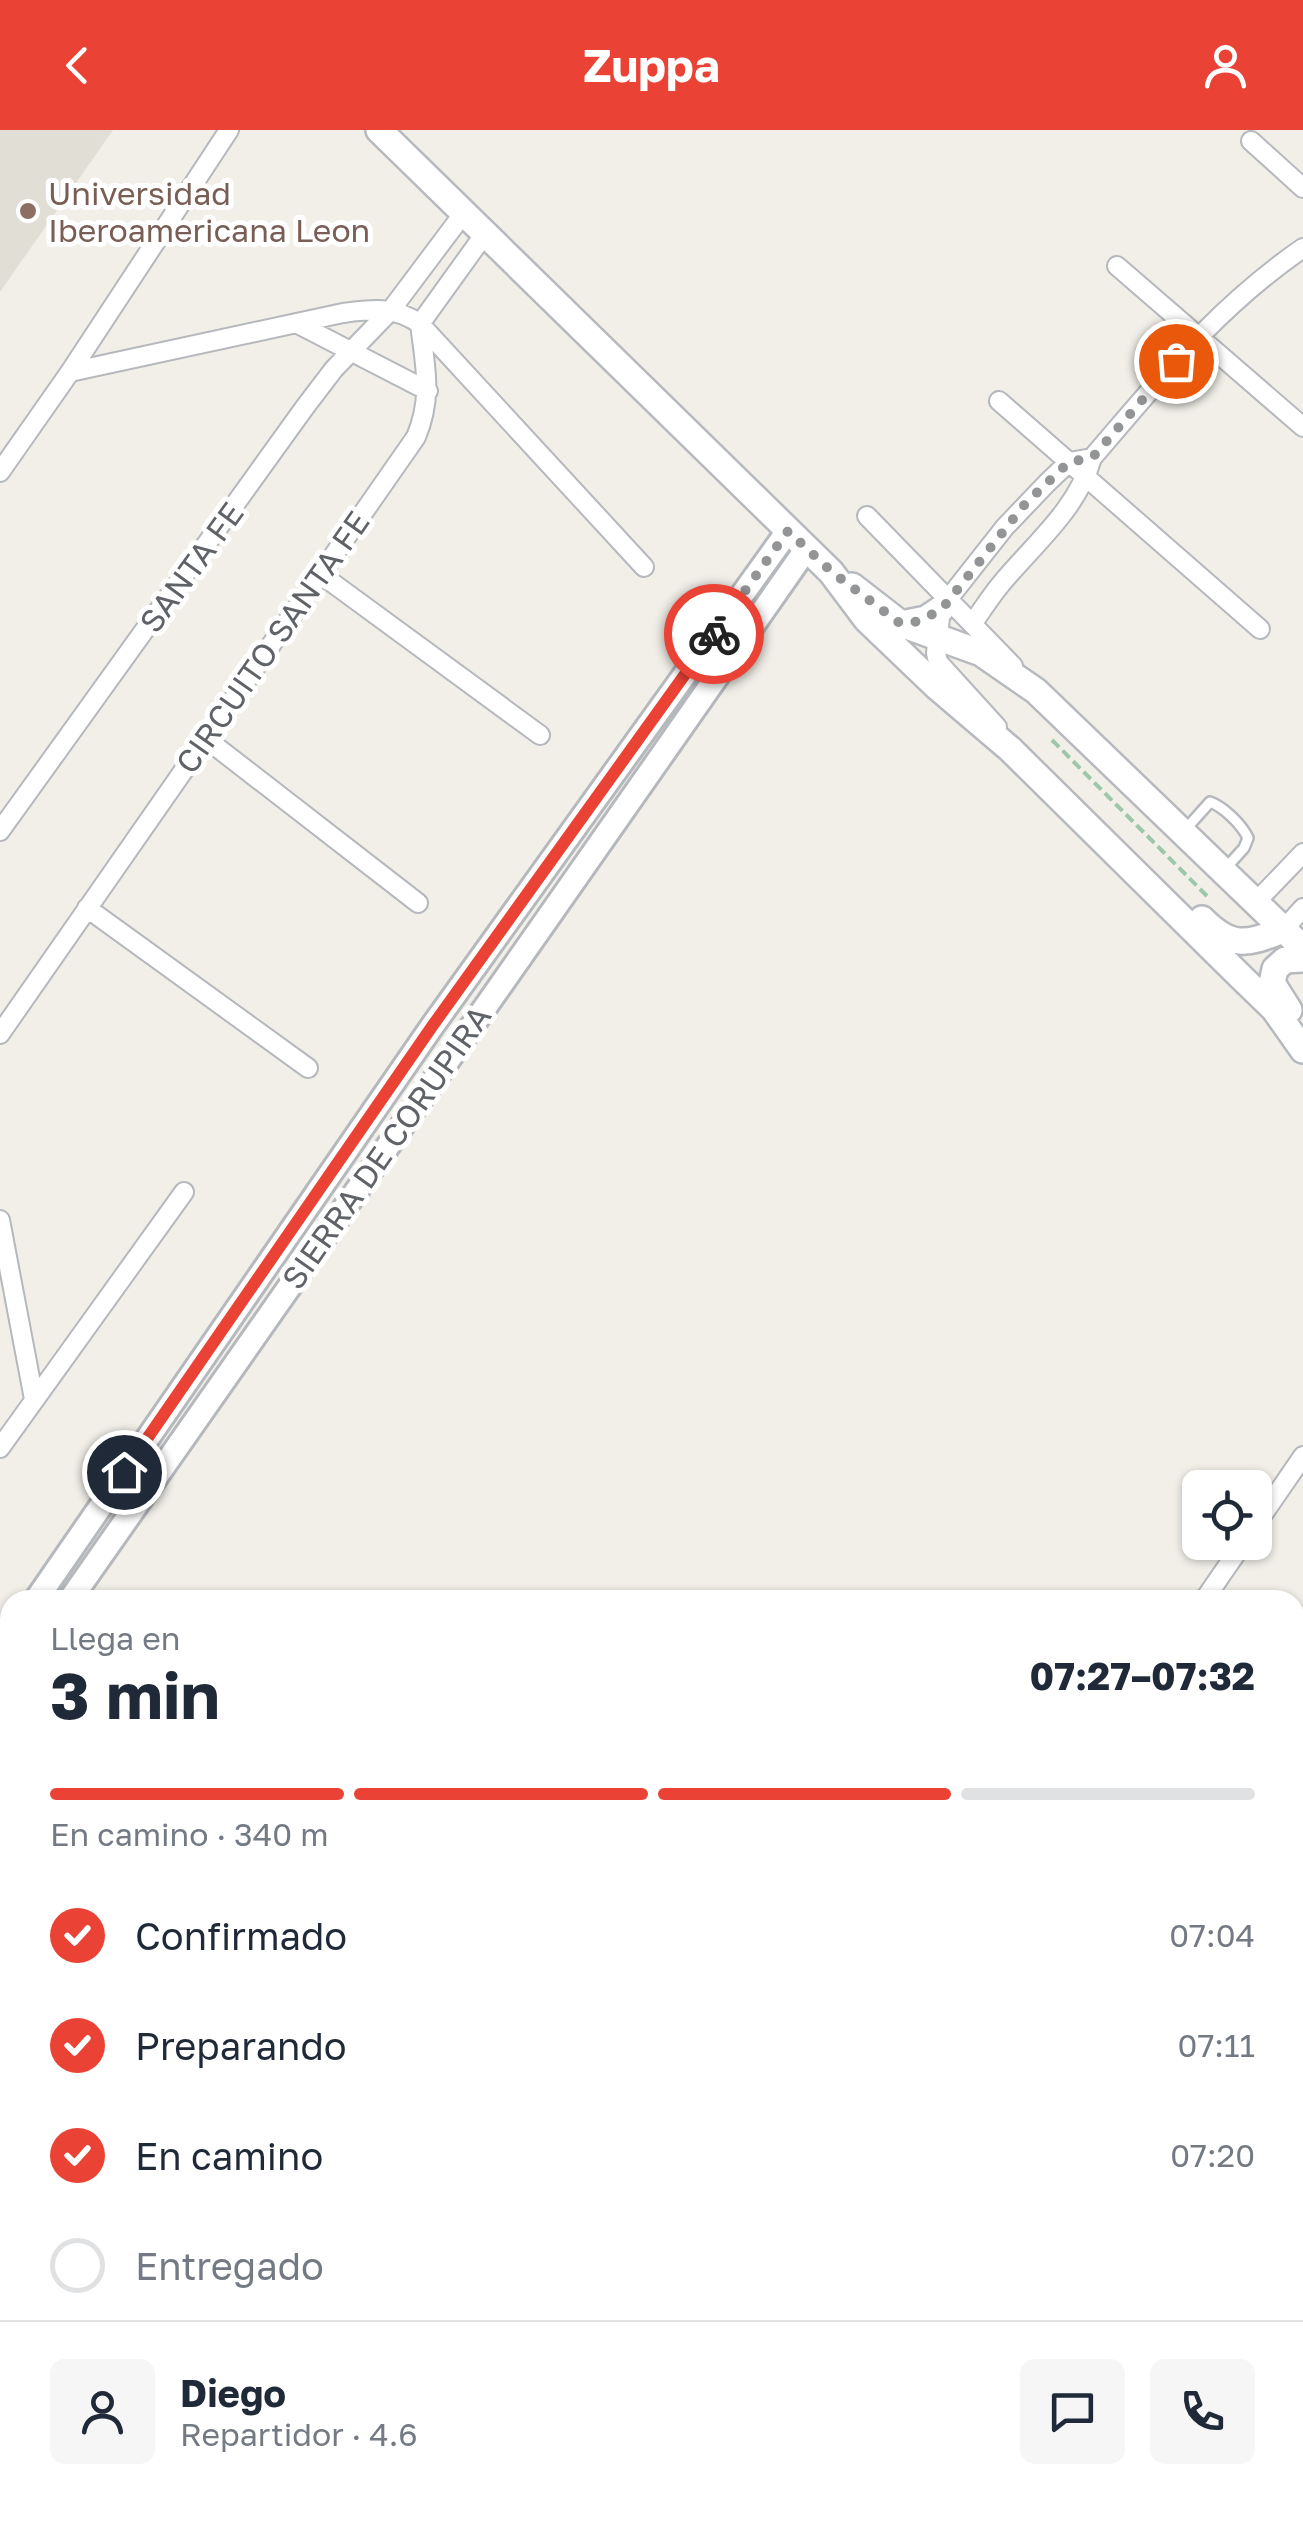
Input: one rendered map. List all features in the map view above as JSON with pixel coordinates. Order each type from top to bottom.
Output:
[{"type":"main road","points":[[379,130],[832,572],[901,624],[992,658],[1036,691],[1303,948]]},
{"type":"main road","points":[[832,572],[867,620],[1010,750],[1274,1009],[1303,1050]]},
{"type":"main road","points":[[901,624],[920,621],[945,603]]},
{"type":"main road","points":[[1140,878],[1170,887],[1226,939],[1251,941],[1282,930]]},
{"type":"main road","points":[[1286,1026],[1288,1005],[1272,984],[1275,969],[1291,957],[1303,960]]},
{"type":"street","points":[[0,472],[229,130]]},
{"type":"street","points":[[1250,142],[1303,188]]},
{"type":"street","points":[[391,310],[463,214]]},
{"type":"street","points":[[420,324],[484,235]]},
{"type":"street","points":[[974,622],[1086,478],[1092,458],[1198,336],[1239,296],[1303,248]]},
{"type":"street","points":[[1116,266],[1303,427]]},
{"type":"street","points":[[70,372],[343,313],[391,310],[420,324],[644,566]]},
{"type":"street","name":"SANTA FE","points":[[0,832],[305,407],[391,310]]},
{"type":"street","points":[[296,323],[428,391]]},
{"type":"street","name":"CIRCUITO SANTA FE","points":[[0,1034],[416,437],[426,414],[428,391],[420,324]]},
{"type":"street","points":[[999,401],[1260,629]]},
{"type":"street","points":[[1010,750],[990,717],[938,662],[937,638],[945,603],[1005,528],[1069,462],[1092,458]]},
{"type":"street","points":[[866,516],[945,603],[974,622],[1036,691]]},
{"type":"street","points":[[1005,528],[1032,552]]},
{"type":"street","name":"SIERRA DE CORUPIRA","points":[[43,1590],[433,1025],[798,539]]},
{"type":"street","name":"SIERRA DE CORUPIRA","points":[[77,1590],[798,539]]},
{"type":"street","points":[[319,573],[540,735]]},
{"type":"street","points":[[205,738],[418,903]]},
{"type":"street","points":[[1255,903],[1303,853]]},
{"type":"street","points":[[87,908],[308,1068]]},
{"type":"street","points":[[1282,930],[1303,908]]},
{"type":"street","points":[[0,1448],[184,1192]]},
{"type":"street","points":[[0,1220],[34,1399]]},
{"type":"street","points":[[1272,1501],[1303,1456]]},
{"type":"street","points":[[1211,1590],[1232,1560]]},
{"type":"lane","points":[[1184,832],[1210,802],[1245,832],[1248,838],[1244,848],[1223,871]]},
{"type":"shaded area","name":"Universidad Iberoamericana Leon","points":[[0,130],[113,130],[0,292]]},
{"type":"way so far","points":[[714,634],[788,531],[832,572],[901,624],[932,616],[942,609],[1046,482],[1069,462],[1092,458],[1176,361]]},
{"type":"place","name":"Universidad Iberoamericana Leon","points":[[28,211]]},
{"type":"route","points":[[124,1472],[433,1025],[714,634]]}]
